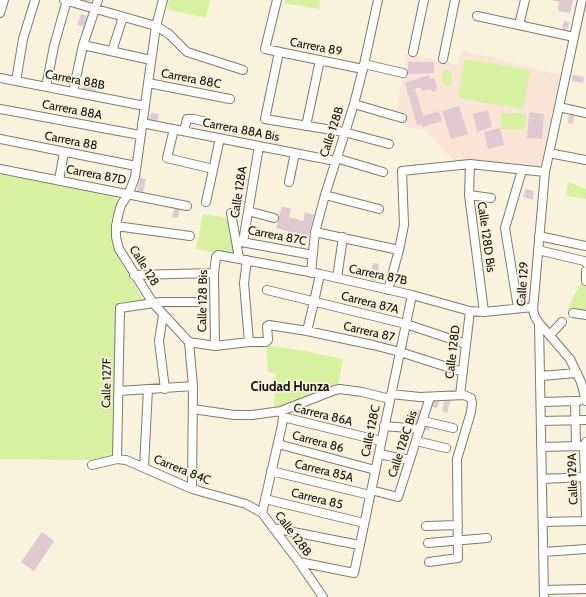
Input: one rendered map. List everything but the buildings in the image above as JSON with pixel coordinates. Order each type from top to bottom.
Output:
[{"type":"street","points":[[0,13],[4,0]]},
{"type":"street","points":[[16,81],[23,39],[35,0]]},
{"type":"street","points":[[46,86],[54,46],[66,0],[156,26],[169,34],[187,52],[243,70]]},
{"type":"street","points":[[73,92],[83,45],[98,0]]},
{"type":"street","name":"Calle 128","points":[[163,0],[156,26],[135,177],[129,193],[121,205],[116,226],[116,237],[119,249],[153,303],[189,342]]},
{"type":"street","name":"Carrera 89","points":[[278,0],[265,49],[320,60],[403,73]]},
{"type":"street","name":"Calle 128B","points":[[307,331],[314,302],[315,273],[313,255],[315,232],[344,132],[354,104],[378,0]]},
{"type":"street","points":[[413,52],[424,0]]},
{"type":"street","points":[[443,59],[455,0]]},
{"type":"street","points":[[518,25],[525,0]]},
{"type":"street","name":"Calle 129","points":[[544,594],[539,323],[533,314],[533,307],[545,172],[582,0]]},
{"type":"street","points":[[477,16],[574,37]]},
{"type":"street","points":[[112,51],[122,17]]},
{"type":"street","points":[[83,45],[151,60]]},
{"type":"street","points":[[279,52],[264,119],[344,132],[389,144]]},
{"type":"street","points":[[306,126],[320,60]]},
{"type":"street","name":"Carrera 88B","points":[[0,78],[145,106]]},
{"type":"street","name":"Carrera 88C","points":[[148,83],[230,99]]},
{"type":"street","points":[[354,104],[402,118]]},
{"type":"street","points":[[559,107],[586,113]]},
{"type":"street","name":"Carrera 88A","points":[[0,109],[140,135]]},
{"type":"street","points":[[184,131],[186,121],[188,119],[206,122]]},
{"type":"street","name":"Carrera 88A Bis","points":[[142,123],[295,153],[336,159],[383,172]]},
{"type":"street","points":[[174,129],[167,158],[213,169]]},
{"type":"street","points":[[206,202],[220,138]]},
{"type":"street","name":"Carrera 88","points":[[0,139],[136,166]]},
{"type":"street","name":"Calle 128A","points":[[239,241],[248,211],[259,146]]},
{"type":"street","points":[[59,180],[64,152]]},
{"type":"street","points":[[289,182],[295,153]]},
{"type":"street","points":[[549,153],[586,160]]},
{"type":"street","points":[[388,290],[404,225],[402,171],[470,164],[545,172]]},
{"type":"street","name":"Calle 128D Bis","points":[[470,164],[469,196],[484,312]]},
{"type":"street","name":"Carrera 87D","points":[[0,169],[129,193],[187,206]]},
{"type":"street","points":[[518,308],[505,228],[522,170]]},
{"type":"street","points":[[325,195],[379,208]]},
{"type":"street","points":[[469,196],[491,198]]},
{"type":"street","points":[[248,211],[274,218]]},
{"type":"street","name":"Calle 128A","points":[[231,213],[243,259],[249,342]]},
{"type":"street","points":[[116,226],[190,236]]},
{"type":"street","points":[[315,232],[399,250]]},
{"type":"street","points":[[539,236],[586,246]]},
{"type":"street","points":[[337,278],[343,237]]},
{"type":"street","name":"Carrera 87C","points":[[239,241],[313,255]]},
{"type":"street","points":[[538,250],[584,261],[586,263]]},
{"type":"street","name":"Carrera 87B","points":[[217,256],[243,259],[315,273],[412,295],[470,311],[484,312],[533,307]]},
{"type":"street","name":"Calle 128 Bis","points":[[215,346],[214,273],[217,256]]},
{"type":"street","points":[[586,271],[586,281]]},
{"type":"street","points":[[134,275],[214,273]]},
{"type":"street","name":"Carrera 87A","points":[[268,290],[406,324],[466,344]]},
{"type":"street","name":"Calle 128C","points":[[299,562],[354,573],[412,295]]},
{"type":"street","name":"Calle 128 Bis","points":[[153,303],[198,302]]},
{"type":"street","name":"Calle 127F","points":[[117,459],[121,308],[153,303]]},
{"type":"street","name":"Calle 128D","points":[[462,395],[470,311]]},
{"type":"street","points":[[573,313],[586,315]]},
{"type":"street","points":[[163,315],[159,341],[165,389]]},
{"type":"street","points":[[550,334],[562,322]]},
{"type":"street","points":[[539,323],[570,359],[583,382],[586,401],[541,402]]},
{"type":"street","name":"Carrera 87","points":[[249,342],[266,342],[268,340],[268,325],[307,331],[400,352],[463,372]]},
{"type":"street","points":[[192,489],[193,386],[189,342],[215,346],[249,342]]},
{"type":"street","points":[[540,376],[577,373]]},
{"type":"street","points":[[119,391],[193,386]]},
{"type":"street","points":[[144,467],[148,389]]},
{"type":"street","points":[[193,409],[243,416],[282,414],[340,389],[391,396],[430,397],[462,395],[471,398],[471,412],[457,459],[458,558],[428,562]]},
{"type":"street","name":"Calle 128C Bis","points":[[398,497],[430,397]]},
{"type":"street","name":"Calle 129A","points":[[575,401],[576,420],[582,445],[586,516]]},
{"type":"street","name":"Calle 128B","points":[[282,414],[278,444],[262,513],[323,597]]},
{"type":"street","name":"Carrera 86A","points":[[282,414],[381,441]]},
{"type":"street","points":[[541,421],[586,420]]},
{"type":"street","points":[[384,426],[422,425],[453,428]]},
{"type":"street","points":[[416,441],[446,448]]},
{"type":"street","name":"Carrera 86","points":[[278,444],[375,470]]},
{"type":"street","points":[[541,447],[582,445]]},
{"type":"street","points":[[379,454],[410,460]]},
{"type":"street","name":"Carrera 84C","points":[[92,465],[117,459],[126,460],[144,467],[148,471],[192,489],[246,504],[262,513]]},
{"type":"street","name":"Carrera 85A","points":[[272,471],[398,497]]},
{"type":"street","points":[[542,479],[585,477]]},
{"type":"street","name":"Carrera 85","points":[[265,499],[364,523]]},
{"type":"street","points":[[543,522],[586,521]]},
{"type":"street","points":[[426,526],[458,525]]},
{"type":"street","points":[[273,528],[359,545]]},
{"type":"street","points":[[428,543],[487,538]]},
{"type":"street","points":[[543,552],[586,549]]},
{"type":"street","points":[[544,594],[586,589]]},
{"type":"shaded area","points":[[462,50],[560,75],[541,166],[454,160],[425,130],[405,127],[405,114],[396,113],[406,54],[458,65]]},
{"type":"green space","points":[[169,0],[210,0],[206,18],[167,9]]},
{"type":"green space","points":[[285,0],[320,0],[319,9],[284,3]]},
{"type":"green space","points":[[465,59],[530,70],[523,109],[458,98]]},
{"type":"green space","points":[[446,70],[451,72],[452,82],[447,86],[443,84],[442,74]]},
{"type":"green space","points":[[502,113],[526,114],[525,129],[501,129]]},
{"type":"green space","points":[[0,174],[118,196],[111,223],[115,245],[125,269],[143,300],[119,302],[119,455],[90,460],[0,459]]},
{"type":"green space","points":[[568,182],[586,189],[586,199],[566,196]]},
{"type":"green space","points":[[203,214],[231,219],[236,257],[196,249]]},
{"type":"green space","points":[[580,284],[586,285],[586,312],[568,309]]},
{"type":"green space","points":[[266,345],[343,359],[338,386],[281,407],[274,406],[276,373],[268,372]]},
{"type":"district","name":"Ciudad Hunza","points":[[290,387]]}]
